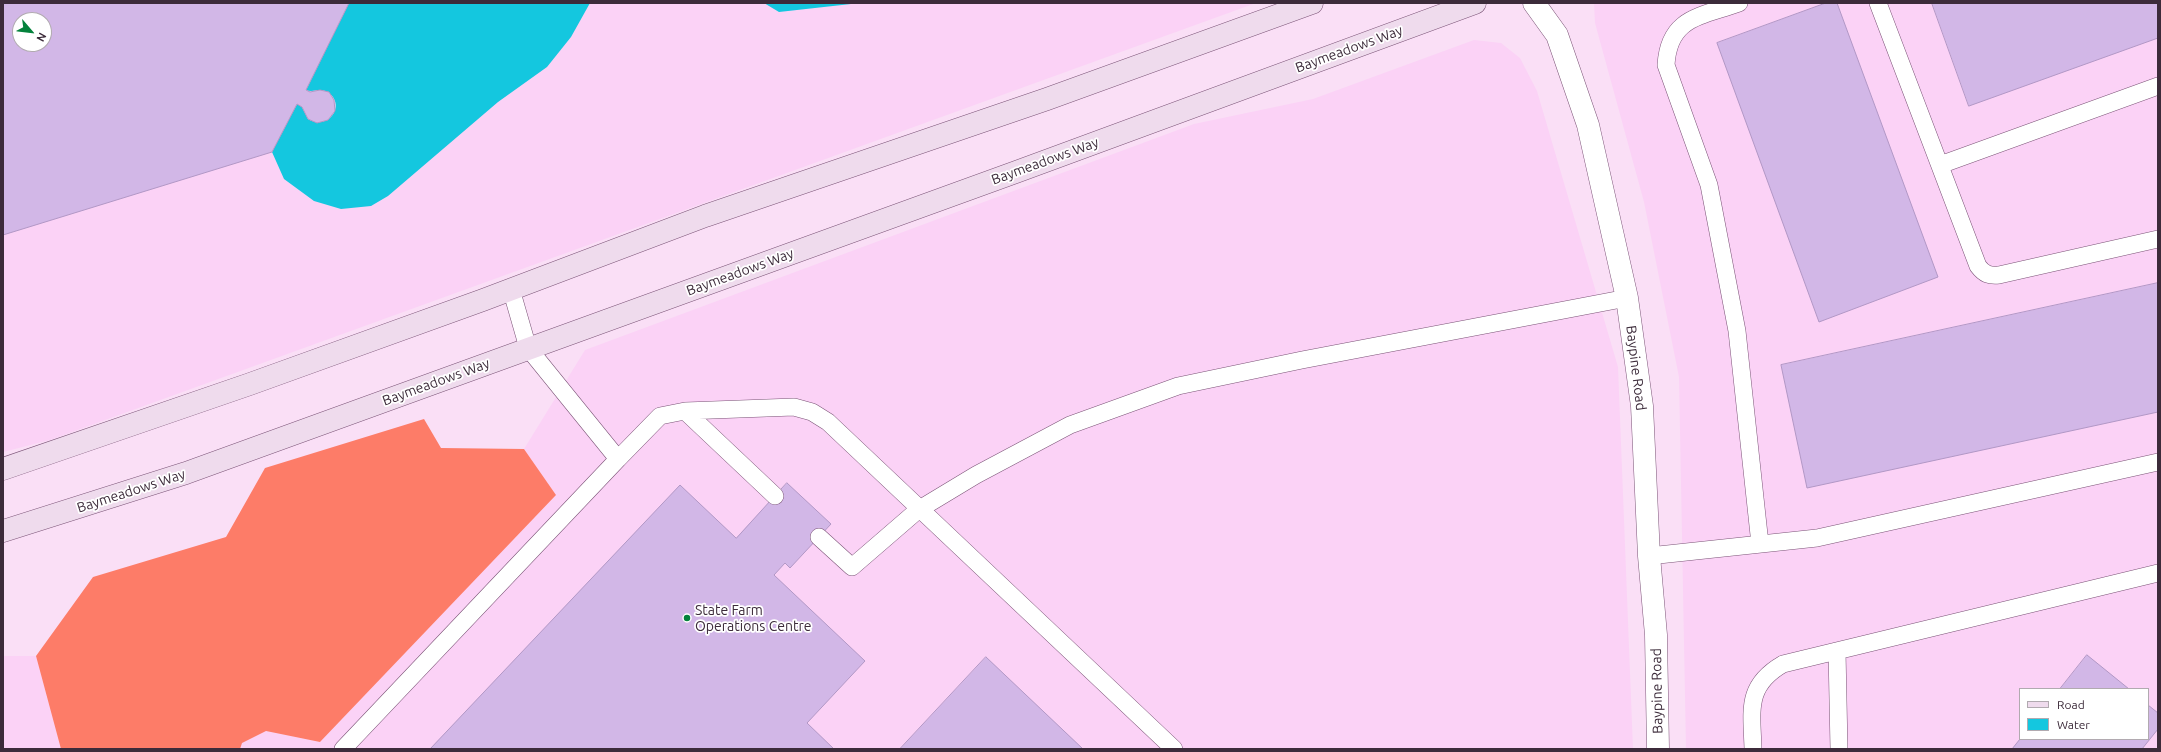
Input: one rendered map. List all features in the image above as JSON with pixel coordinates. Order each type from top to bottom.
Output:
[{"type":"street","points":[[3,470],[250,384],[511,289],[705,216],[1047,100],[1312,3]]},
{"type":"street","name":"Baymeadows Way","points":[[3,531],[186,473],[1016,172],[1474,3]]},
{"type":"street","name":"Baypine Road","points":[[1534,3],[1556,35],[1588,125],[1627,298],[1642,406],[1649,556],[1656,635],[1658,749]]},
{"type":"lane","points":[[1739,3],[1693,19],[1681,26],[1673,35],[1668,45],[1666,65],[1709,185],[1737,331],[1760,544]]},
{"type":"lane","points":[[1878,3],[1978,266],[1983,273],[1991,276],[2158,239]]},
{"type":"lane","points":[[1940,166],[2158,86]]},
{"type":"lane","points":[[511,289],[528,348],[618,459]]},
{"type":"lane","points":[[819,537],[852,567],[918,510],[976,475],[1070,425],[1178,386],[1302,360],[1627,298]]},
{"type":"lane","points":[[343,749],[660,416],[685,411],[794,407],[812,412],[828,422],[918,510],[1174,749]]},
{"type":"lane","points":[[685,411],[775,496]]},
{"type":"lane","points":[[1649,556],[1817,538],[2158,462]]},
{"type":"lane","points":[[1752,749],[1753,698],[1758,686],[1769,672],[1783,664],[2158,573]]},
{"type":"lane","points":[[1837,651],[1839,749]]},
{"type":"shaded area","points":[[3,3],[1256,3],[50,440],[3,452]]},
{"type":"shaded area","points":[[1594,3],[2158,3],[2158,749],[1686,749],[1679,377],[1644,202],[1595,23]]},
{"type":"shaded area","points":[[1474,40],[1501,43],[1520,58],[1537,91],[1618,367],[1633,749],[240,749],[241,743],[266,731],[320,742],[556,495],[524,449],[585,350],[1194,124],[1313,99]]},
{"type":"shaded area","points":[[424,419],[441,448],[524,449],[556,495],[320,742],[266,731],[242,743],[240,749],[61,749],[36,656],[93,577],[226,537],[265,468]]},
{"type":"shaded area","points":[[3,656],[36,656],[61,749],[3,749]]},
{"type":"water","points":[[349,3],[590,3],[571,37],[547,67],[498,102],[388,196],[371,206],[341,209],[314,201],[284,179],[272,152],[297,104],[302,107],[308,119],[315,122],[322,122],[328,119],[335,110],[336,104],[334,98],[329,93],[323,90],[306,90]]},
{"type":"water","points":[[764,3],[860,3],[779,12]]},
{"type":"building","points":[[3,3],[349,3],[306,90],[310,92],[320,90],[329,92],[334,100],[335,111],[328,120],[317,123],[308,119],[302,107],[297,104],[272,152],[3,235]]},
{"type":"building","points":[[1826,3],[1837,3],[1938,277],[1819,322],[1717,43]]},
{"type":"building","points":[[1932,3],[2158,3],[2158,38],[1969,106]]},
{"type":"building","points":[[2158,283],[2158,412],[1807,488],[1781,365]]},
{"type":"building","name":"State Farm Operations Centre","points":[[787,483],[831,524],[790,568],[785,563],[774,575],[865,661],[807,723],[834,749],[430,749],[680,485],[736,538]]},
{"type":"building","points":[[2087,655],[2128,688],[2061,688]]},
{"type":"building","points":[[986,657],[1083,749],[900,749]]},
{"type":"building","points":[[2149,706],[2158,713],[2158,729],[2142,749],[2012,749],[2019,740],[2149,740]]},
{"type":"place","name":"State Farm Operations Centre","points":[[687,618]]}]
